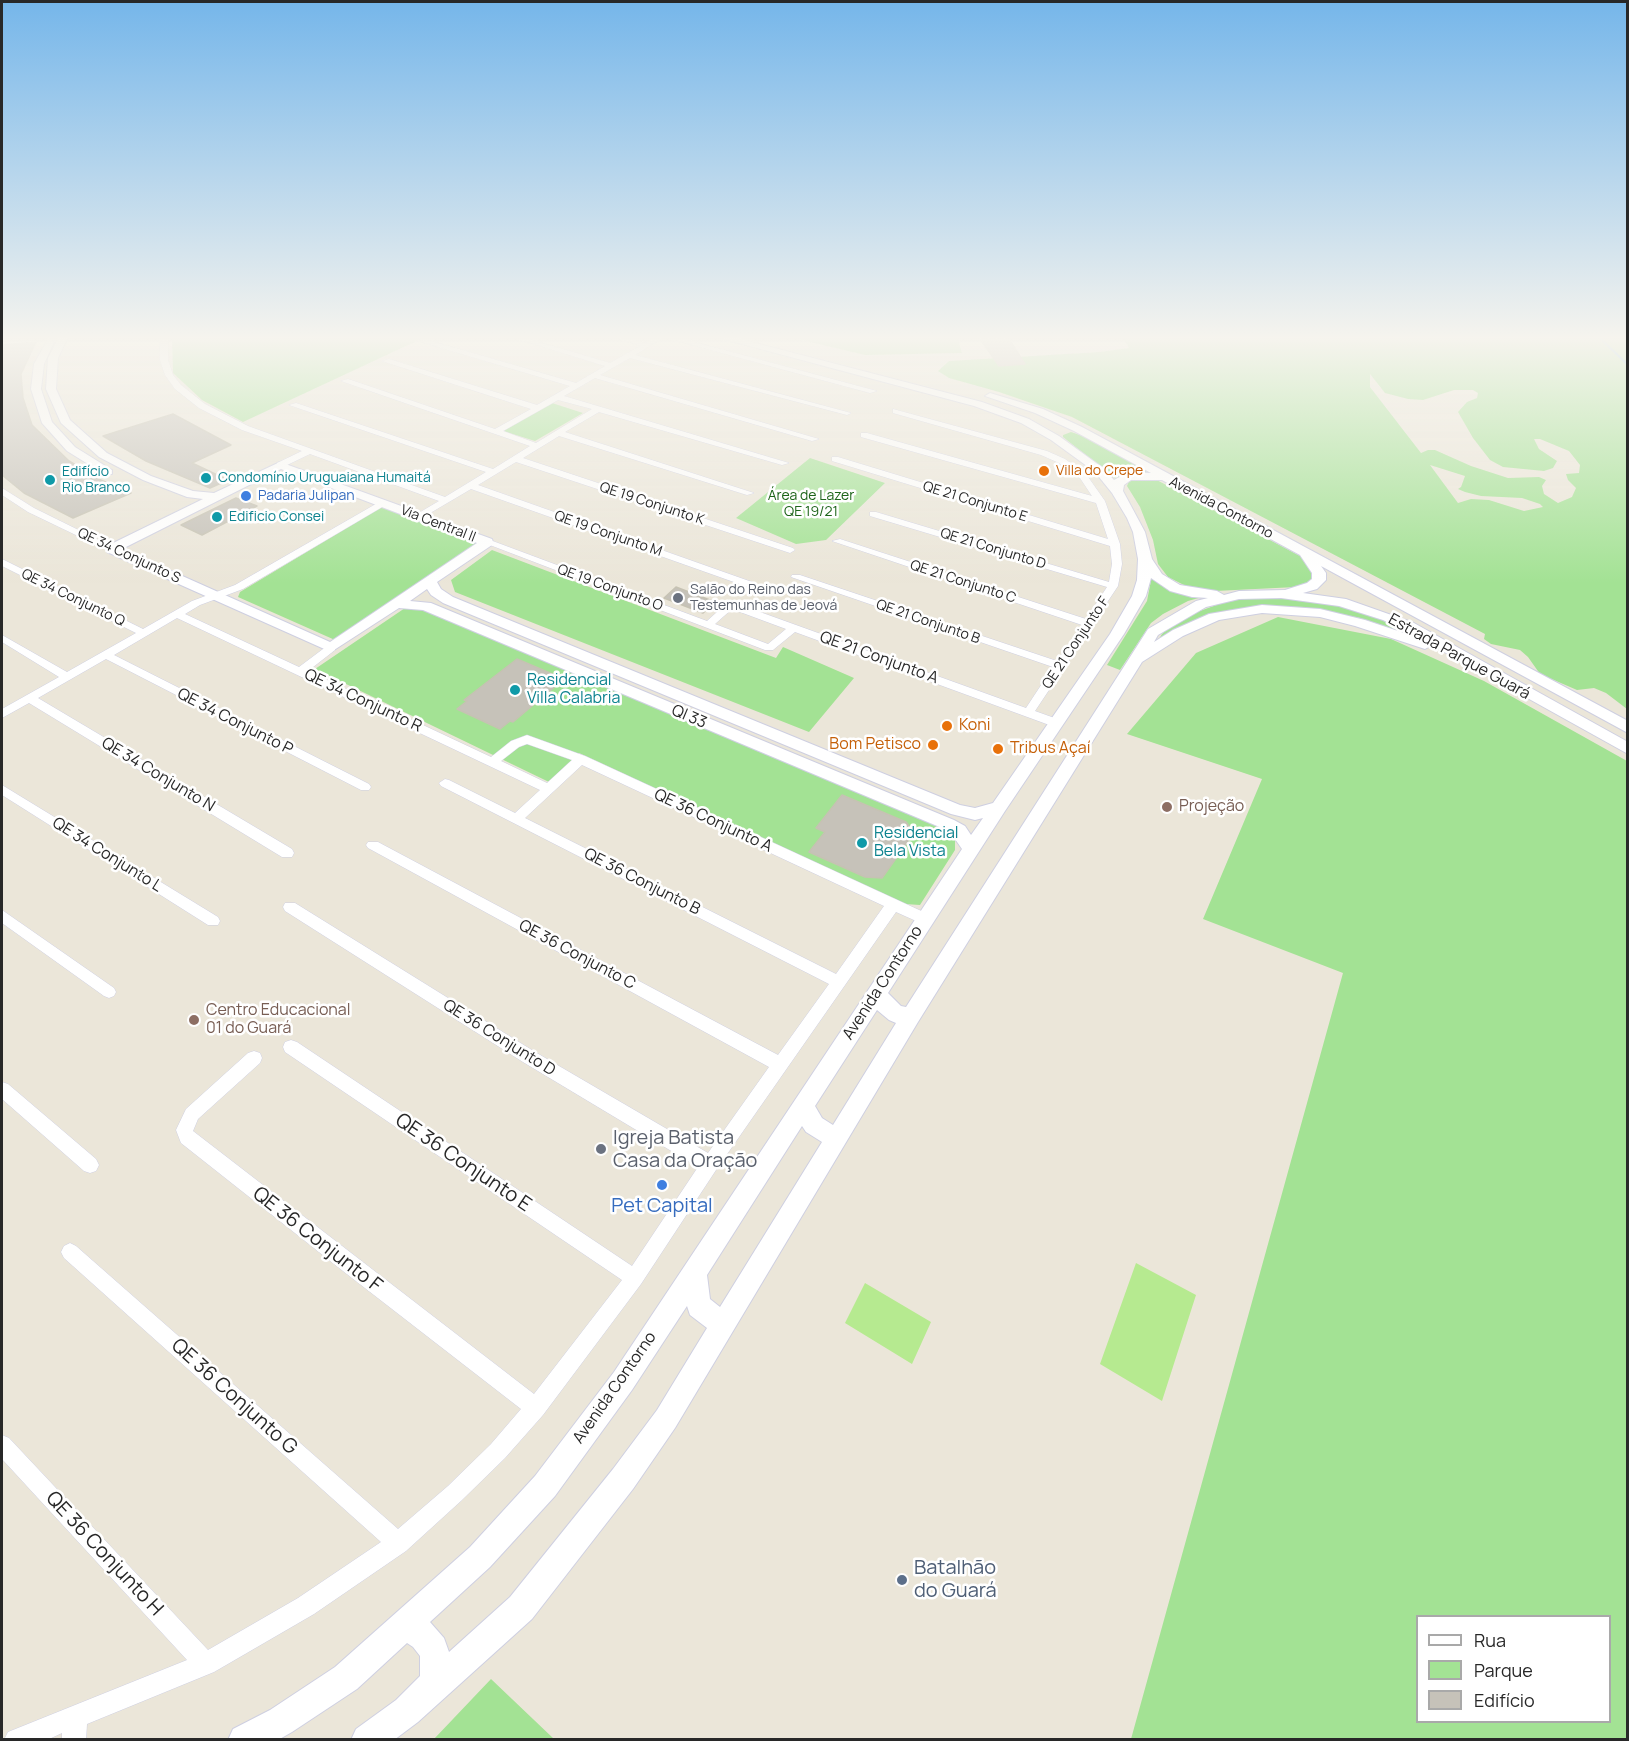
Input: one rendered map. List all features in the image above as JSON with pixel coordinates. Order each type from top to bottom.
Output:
[{"type":"main road","points":[[46,420],[71,449],[124,480],[175,502],[182,511],[177,516]]},
{"type":"main road","points":[[65,420],[86,443],[113,461],[147,478],[191,494],[216,497]]},
{"type":"main road","name":"Avenida Contorno","points":[[244,1740],[281,1721],[346,1678],[480,1557],[545,1486],[623,1381],[971,849],[1091,669],[1117,634],[1139,596],[1144,580],[1145,559],[1139,532],[1117,492],[1098,470],[1055,438],[1022,420]]},
{"type":"main road","name":"Avenida Contorno","points":[[1056,420],[1078,429],[1302,551]]},
{"type":"main road","points":[[1055,438],[1066,431],[1078,429]]},
{"type":"main road","points":[[71,449],[86,443]]},
{"type":"main road","points":[[112,549],[280,465]]},
{"type":"main road","name":"Via Central II","points":[[280,465],[487,542]]},
{"type":"main road","points":[[1117,492],[1118,483],[1129,476],[1150,475],[1169,480]]},
{"type":"main road","name":"Via Central II","points":[[331,648],[487,542]]},
{"type":"main road","name":"QE 34 Conjunto S","points":[[112,549],[216,595]]},
{"type":"main road","points":[[1145,559],[1157,577],[1175,588],[1192,593],[1281,594],[1312,586],[1319,580],[1319,573],[1314,562],[1302,551]]},
{"type":"main road","name":"Estrada Parque Guará","points":[[1302,551],[1628,728]]},
{"type":"main road","name":"QI 33","points":[[430,582],[436,592],[448,600],[883,789],[954,828],[963,836],[971,849]]},
{"type":"main road","name":"Estrada Parque Guará","points":[[1281,594],[1321,598],[1388,616],[1628,749]]},
{"type":"main road","points":[[216,595],[331,648]]},
{"type":"main road","points":[[367,1740],[406,1711],[521,1608],[580,1535],[666,1419],[911,1016],[1153,632],[1201,604],[1239,595]]},
{"type":"main road","name":"QI 33","points":[[397,604],[426,606],[496,637],[883,789],[975,814],[999,807]]},
{"type":"main road","points":[[1133,662],[1178,633],[1214,617],[1262,609],[1311,612],[1359,622],[1464,658]]},
{"type":"main road","points":[[496,637],[512,626]]},
{"type":"main road","points":[[1091,669],[1109,676],[1118,686]]},
{"type":"main road","points":[[877,992],[896,1014],[911,1016]]},
{"type":"main road","points":[[802,1105],[814,1125],[836,1139]]},
{"type":"main road","points":[[694,1273],[699,1306],[714,1318],[724,1321]]},
{"type":"main road","points":[[403,1627],[415,1630],[424,1636],[433,1649],[437,1663],[435,1681],[428,1691]]},
{"type":"street","points":[[229,420],[445,500]]},
{"type":"street","points":[[339,420],[491,471]]},
{"type":"street","points":[[461,420],[535,445]]},
{"type":"street","points":[[496,432],[516,420]]},
{"type":"street","points":[[420,516],[491,471],[580,420]]},
{"type":"street","points":[[636,420],[785,464]]},
{"type":"street","points":[[750,420],[815,439]]},
{"type":"street","points":[[929,420],[1044,453],[1062,461],[1083,476],[1098,470]]},
{"type":"street","points":[[559,434],[750,493]]},
{"type":"street","points":[[864,435],[1100,501]]},
{"type":"street","points":[[280,465],[310,451]]},
{"type":"street","name":"QE 19 Conjunto K","points":[[514,458],[790,550]]},
{"type":"street","name":"QE 21 Conjunto E","points":[[835,459],[1115,544]]},
{"type":"street","name":"QE 21 Conjunto F","points":[[1028,713],[1090,624],[1113,586],[1117,564],[1115,544],[1100,501],[1083,476]]},
{"type":"street","name":"QE 19 Conjunto M","points":[[469,485],[748,584]]},
{"type":"street","name":"QE 34 Conjunto S","points":[[5,493],[43,516],[112,549]]},
{"type":"street","points":[[2,714],[177,614],[216,595],[239,587],[384,503]]},
{"type":"street","name":"QE 21 Conjunto D","points":[[873,514],[1113,586]]},
{"type":"street","name":"QE 21 Conjunto C","points":[[837,541],[1090,624]]},
{"type":"street","name":"QE 19 Conjunto O","points":[[487,542],[769,648],[794,627]]},
{"type":"street","name":"QE 34 Conjunto Q","points":[[2,562],[144,633]]},
{"type":"street","name":"QE 21 Conjunto B","points":[[796,577],[1060,666]]},
{"type":"street","name":"QE 21 Conjunto A","points":[[708,625],[731,605],[1056,723]]},
{"type":"street","name":"QE 34 Conjunto R","points":[[177,614],[549,789]]},
{"type":"street","points":[[2,638],[68,677]]},
{"type":"street","name":"Via Central II","points":[[301,671],[331,648]]},
{"type":"street","name":"QE 34 Conjunto P","points":[[106,655],[365,787]]},
{"type":"street","name":"QE 34 Conjunto N","points":[[29,698],[287,853]]},
{"type":"street","name":"QE 36 Conjunto A","points":[[492,762],[515,744],[527,739],[581,759],[925,919]]},
{"type":"street","points":[[517,818],[581,759]]},
{"type":"street","name":"QE 36 Conjunto B","points":[[446,783],[838,982]]},
{"type":"street","name":"QE 34 Conjunto L","points":[[2,789],[213,921]]},
{"type":"street","name":"QE 36 Conjunto C","points":[[373,845],[781,1065]]},
{"type":"street","points":[[16,1740],[75,1728],[206,1664],[306,1606],[398,1543],[456,1493],[536,1408],[635,1278],[710,1164],[893,905]]},
{"type":"street","name":"QE 36 Conjunto D","points":[[290,907],[529,1057],[710,1164]]},
{"type":"street","points":[[2,916],[109,992]]},
{"type":"street","name":"QE 36 Conjunto E","points":[[291,1047],[635,1278]]},
{"type":"street","name":"QE 36 Conjunto F","points":[[254,1058],[192,1114],[184,1130],[187,1137],[536,1408]]},
{"type":"street","points":[[2,1089],[90,1165]]},
{"type":"street","name":"QE 36 Conjunto G","points":[[70,1252],[398,1543]]},
{"type":"street","name":"QE 36 Conjunto H","points":[[2,1445],[206,1664]]},
{"type":"green space","points":[[522,420],[571,420],[535,441],[503,431]]},
{"type":"green space","points":[[1078,420],[1396,420],[1421,453],[1435,450],[1471,466],[1508,478],[1539,477],[1546,480],[1542,486],[1544,494],[1558,503],[1572,497],[1576,488],[1568,480],[1566,474],[1579,473],[1580,465],[1569,451],[1540,439],[1534,439],[1539,449],[1557,461],[1553,468],[1544,471],[1503,467],[1490,460],[1463,420],[1627,420],[1627,709],[1606,693],[1594,688],[1577,690],[1540,674],[1520,650],[1491,644],[1484,639],[1485,634]],"holes":[[[1430,465],[1465,476],[1458,489],[1465,492],[1481,496],[1522,498],[1543,507],[1524,511],[1489,500],[1471,499],[1458,503]]]},
{"type":"green space","points":[[1071,432],[1083,436],[1152,473],[1128,473],[1117,480],[1063,437]]},
{"type":"green space","name":"Área de Lazer QE 19/21","points":[[810,458],[885,483],[826,540],[796,544],[736,518]]},
{"type":"green space","points":[[1153,478],[1302,557],[1314,568],[1312,581],[1296,587],[1215,591],[1188,587],[1168,577],[1158,564],[1153,540],[1140,507],[1127,486],[1130,479]]},
{"type":"green space","points":[[388,507],[481,541],[335,640],[238,597],[240,592],[380,508]]},
{"type":"green space","points":[[492,550],[776,658],[783,647],[854,678],[809,732],[455,592],[451,580]]},
{"type":"green space","points":[[1152,575],[1202,597],[1188,601],[1151,623],[1120,670],[1107,665],[1147,601]]},
{"type":"green space","points":[[1286,597],[1343,604],[1421,638],[1360,618],[1304,607],[1254,606],[1208,615],[1190,622],[1156,644],[1174,622],[1230,600]]},
{"type":"green space","points":[[405,608],[423,608],[936,826],[955,837],[955,850],[920,905],[905,904],[579,753],[549,782],[315,669]]},
{"type":"green space","points":[[1278,617],[1391,639],[1484,681],[1627,761],[1627,1739],[1131,1739],[1343,973],[1203,919],[1262,779],[1127,734],[1196,653]]},
{"type":"green space","points":[[1136,1263],[1196,1295],[1162,1401],[1100,1364]]},
{"type":"green space","points":[[865,1283],[931,1322],[912,1364],[845,1323]]},
{"type":"green space","points":[[491,1679],[554,1739],[434,1739]]},
{"type":"building","points":[[2,420],[30,420],[32,425],[69,461],[101,480],[131,493],[73,518],[24,493],[2,475]]},
{"type":"building","points":[[153,420],[185,420],[231,445],[192,463],[228,480],[210,488],[146,461],[103,436]]},
{"type":"building","name":"Edificio Consei","points":[[236,498],[257,506],[202,535],[181,525]]},
{"type":"building","name":"Salão do Reino das Testemunhas de Jeová","points":[[676,587],[715,602],[703,613],[664,598]]},
{"type":"building","name":"Residencial Villa Calabria","points":[[517,659],[564,679],[513,722],[510,721],[500,729],[457,709],[467,701],[464,700]]},
{"type":"building","name":"Residencial Bela Vista","points":[[842,795],[906,822],[914,833],[882,878],[865,877],[809,852],[825,832],[816,828]]},
{"type":"place","name":"Villa do Crepe","points":[[1044,471]]},
{"type":"place","name":"Condomínio Uruguaiana Humaitá","points":[[206,478]]},
{"type":"place","name":"Edifício Rio Branco","points":[[50,480]]},
{"type":"place","name":"Padaria Julipan","points":[[246,496]]},
{"type":"place","name":"Edificio Consei","points":[[217,517]]},
{"type":"place","name":"Salão do Reino das Testemunhas de Jeová","points":[[678,598]]},
{"type":"place","name":"Residencial Villa Calabria","points":[[515,690]]},
{"type":"place","name":"Koni","points":[[947,726]]},
{"type":"place","name":"Bom Petisco","points":[[933,745]]},
{"type":"place","name":"Tribus Açaí","points":[[998,749]]},
{"type":"place","name":"Projeção","points":[[1167,807]]},
{"type":"place","name":"Residencial Bela Vista","points":[[862,843]]},
{"type":"place","name":"Centro Educacional 01 do Guará","points":[[194,1020]]},
{"type":"place","name":"Igreja Batista Casa da Oração","points":[[601,1149]]},
{"type":"place","name":"Pet Capital","points":[[662,1185]]},
{"type":"place","name":"Batalhão do Guará","points":[[902,1580]]}]
